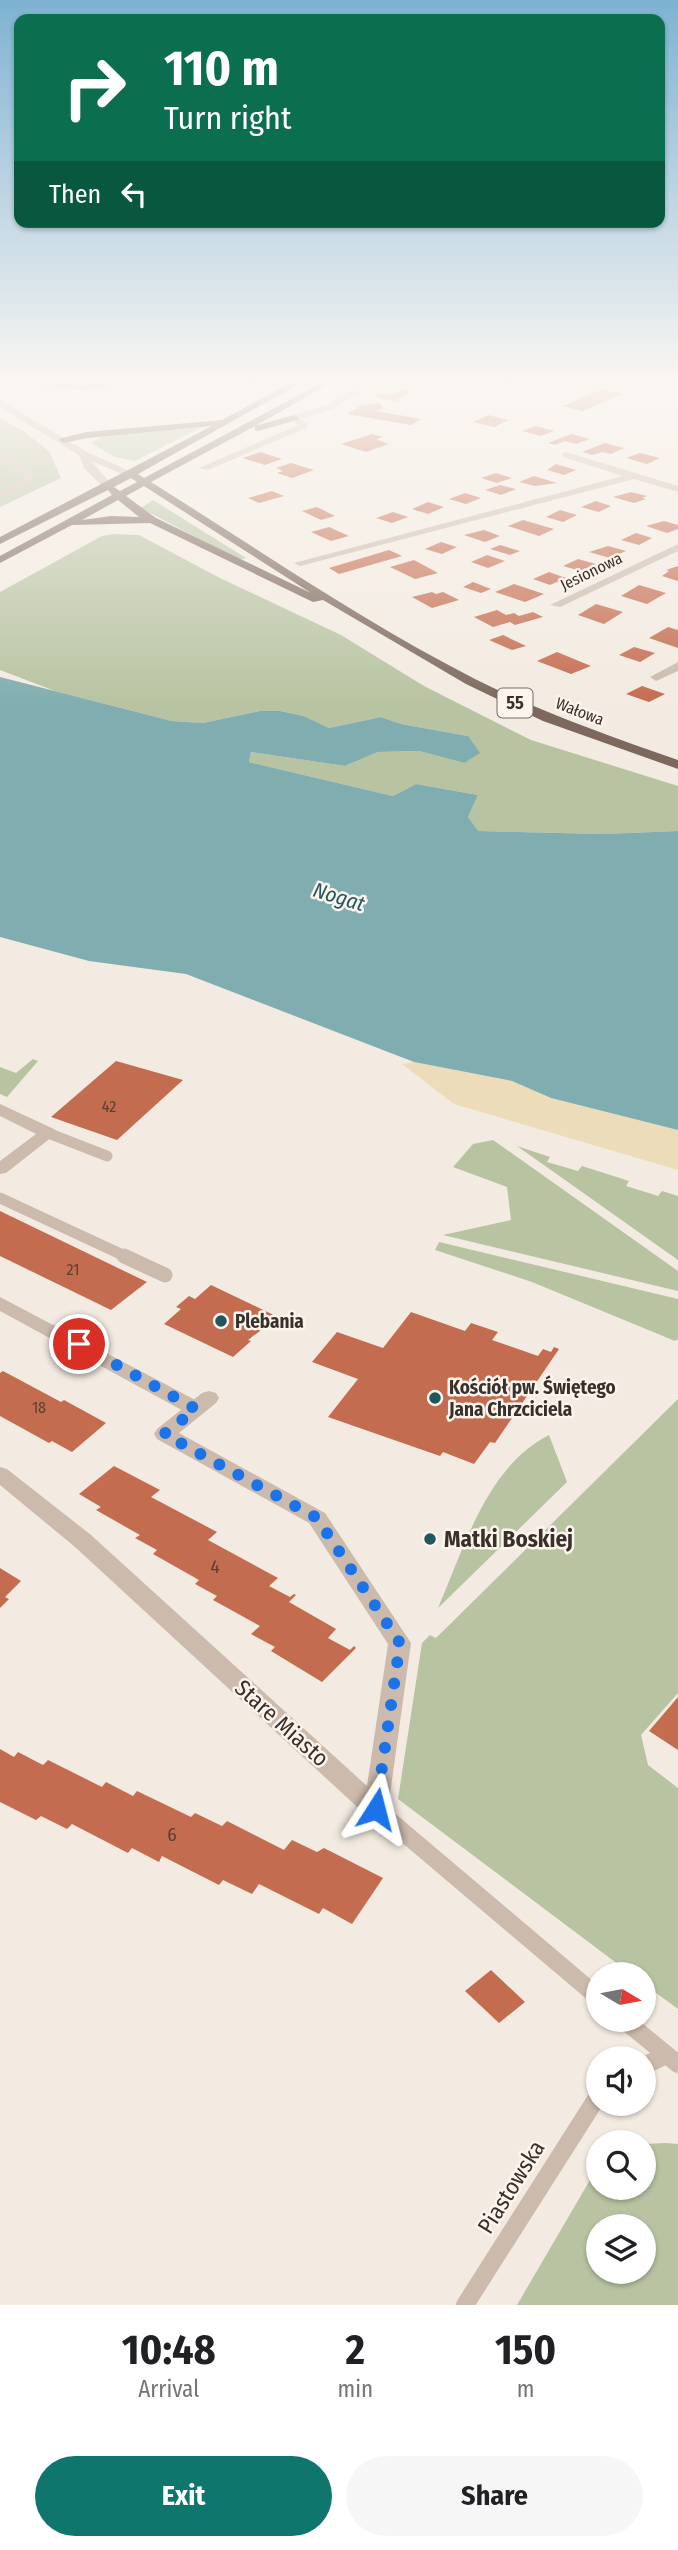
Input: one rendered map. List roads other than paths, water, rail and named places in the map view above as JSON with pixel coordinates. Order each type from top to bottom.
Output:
[{"type":"main road","points":[[0,541],[99,491]]},
{"type":"main road","name":"Wałowa","points":[[113,491],[152,520],[272,581],[362,620]]},
{"type":"main road","points":[[0,560],[128,491]]},
{"type":"main road","name":"Wałowa","points":[[160,491],[362,620],[509,701],[606,741],[678,765]]},
{"type":"main road","name":"55","points":[[62,526],[111,519],[152,520]]},
{"type":"street","points":[[299,563],[576,491]]},
{"type":"street","name":"Jesionowa","points":[[556,605],[678,547]]},
{"type":"street","points":[[656,677],[678,666]]},
{"type":"street","points":[[0,1109],[48,1133],[1,1167]]},
{"type":"street","points":[[0,1303],[202,1404],[164,1434],[317,1518],[400,1643],[376,1809]]},
{"type":"street","name":"Stare Miasto","points":[[0,1474],[83,1541],[376,1809]]},
{"type":"lane","points":[[48,1133],[107,1156]]},
{"type":"lane","points":[[0,1198],[165,1275]]},
{"type":"lane","name":"Stare Miasto","points":[[376,1809],[586,1987]]},
{"type":"lane","points":[[638,2032],[672,2060]]},
{"type":"lane","name":"Piastowska","points":[[465,2305],[586,2115]]},
{"type":"water","name":"Nogat","points":[[0,677],[172,721],[203,723],[260,711],[280,711],[304,716],[329,728],[381,717],[401,724],[468,736],[480,753],[464,763],[419,751],[378,752],[345,766],[251,752],[249,762],[393,796],[416,784],[478,795],[468,817],[478,831],[603,834],[678,831],[678,1130],[551,1098],[512,1081],[414,1062],[186,974],[89,961],[0,937]]},
{"type":"place","name":"Plebania","points":[[221,1321]]},
{"type":"place","name":"Kościół pw. Świętego Jana Chrzciciela","points":[[435,1398]]},
{"type":"place","name":"Matki Boskiej","points":[[430,1539]]}]
